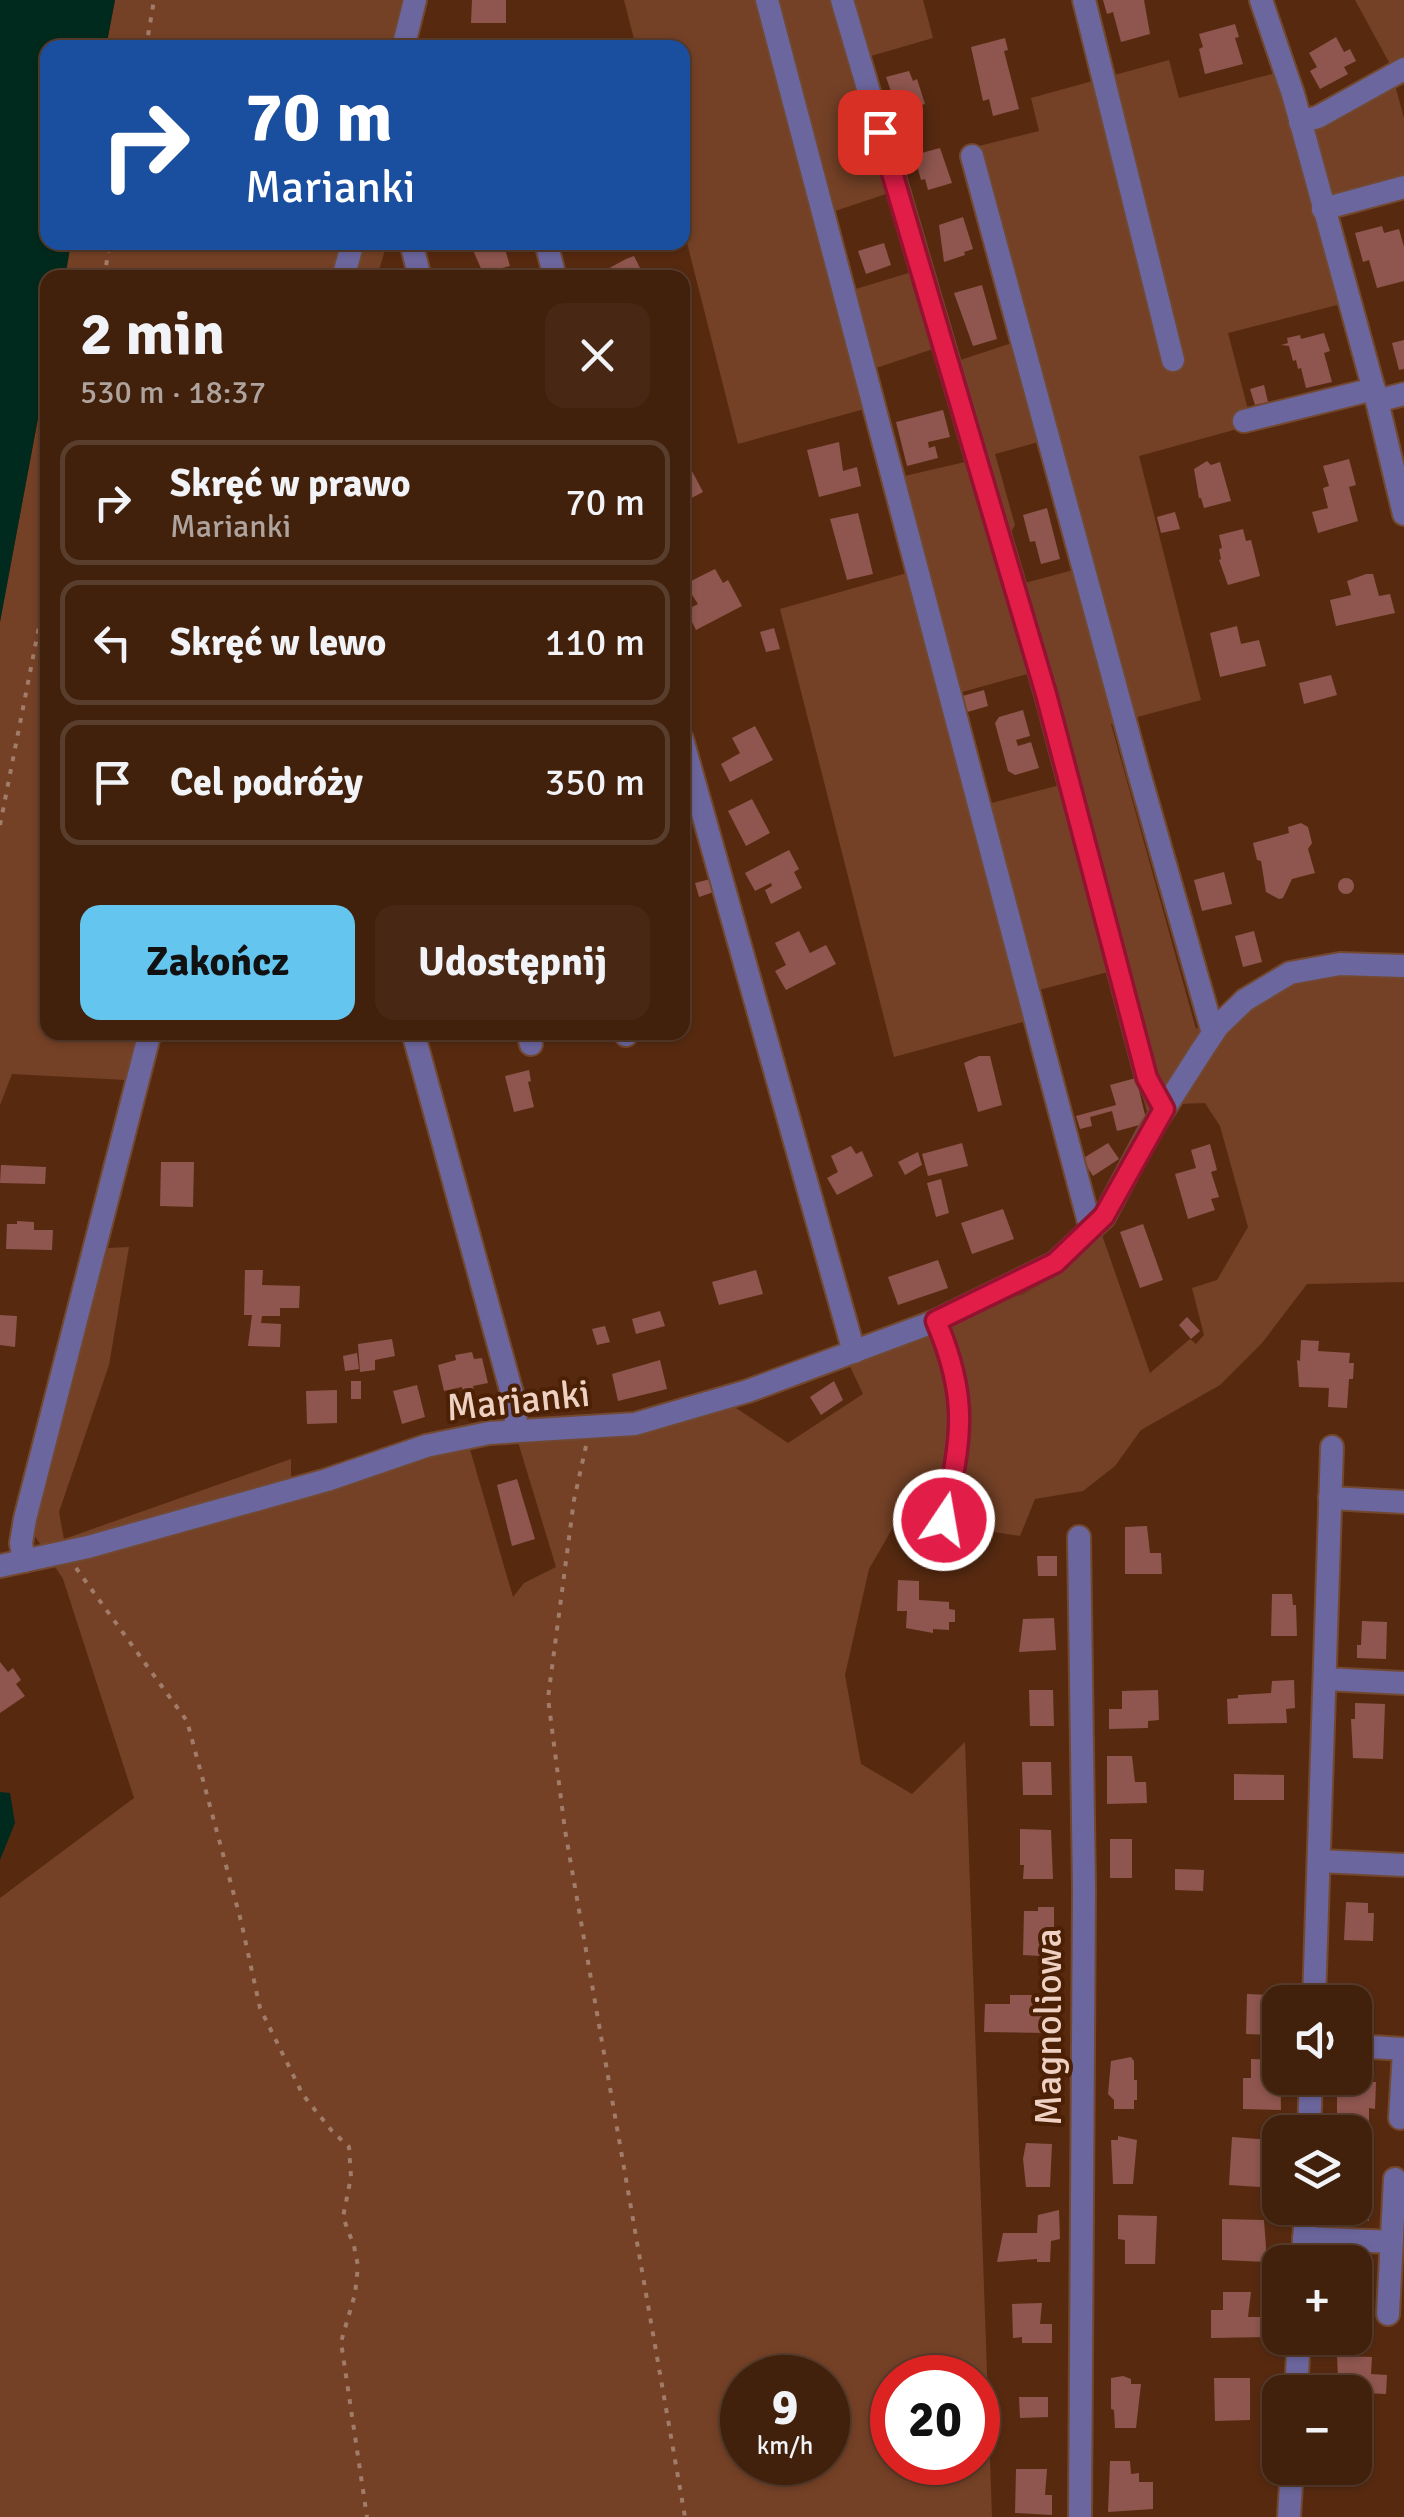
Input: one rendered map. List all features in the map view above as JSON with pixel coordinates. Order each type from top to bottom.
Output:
[{"type":"street","points":[[405,40],[415,0]]},
{"type":"street","points":[[767,0],[1091,1230]]},
{"type":"street","points":[[842,0],[1046,694],[1147,1078],[1164,1109]]},
{"type":"street","points":[[1084,0],[1173,360]]},
{"type":"street","points":[[1260,0],[1300,122],[1404,512]]},
{"type":"street","points":[[1300,122],[1318,118],[1404,70]]},
{"type":"street","points":[[972,156],[1213,1034]]},
{"type":"street","points":[[1323,209],[1404,187]]},
{"type":"street","points":[[1244,422],[1375,395],[1404,394]]},
{"type":"street","points":[[690,768],[854,1352]]},
{"type":"street","name":"Marianki","points":[[0,1566],[327,1480],[426,1446],[488,1433],[635,1424],[748,1391],[936,1321],[1055,1263],[1091,1230],[1104,1216],[1164,1109],[1213,1034],[1245,1000],[1290,973],[1340,964],[1404,966]]},
{"type":"street","points":[[24,1561],[25,1519],[148,1040]]},
{"type":"street","points":[[415,1040],[513,1396],[517,1432]]},
{"type":"street","points":[[936,1321],[954,1360],[961,1414],[944,1520]]},
{"type":"street","points":[[1315,1985],[1332,1447]]},
{"type":"street","points":[[1330,1498],[1404,1502]]},
{"type":"street","name":"Magnoliowa","points":[[1079,1537],[1084,1889],[1080,2517]]},
{"type":"street","points":[[1325,1679],[1404,1684]]},
{"type":"street","points":[[1320,1861],[1404,1865]]},
{"type":"street","points":[[1372,2047],[1404,2050],[1400,2118]]},
{"type":"street","points":[[1388,2314],[1395,2179]]},
{"type":"street","points":[[1304,2245],[1305,2225]]},
{"type":"street","points":[[1304,2238],[1392,2242]]},
{"type":"street","points":[[1289,2517],[1291,2485]]},
{"type":"path","points":[[147,40],[154,0]]},
{"type":"path","points":[[0,826],[40,622]]},
{"type":"path","points":[[590,1427],[574,1500],[548,1698],[565,1830],[686,2517]]},
{"type":"path","points":[[64,1552],[187,1721],[241,1921],[260,2008],[303,2095],[332,2132],[349,2146],[351,2177],[343,2217],[358,2266],[341,2342],[367,2517]]},
{"type":"shaded area","points":[[0,0],[115,0],[107,40],[40,40],[40,250],[70,250],[66,270],[40,270],[40,408],[0,622]]},
{"type":"shaded area","points":[[115,0],[408,0],[397,40],[108,40]]},
{"type":"shaded area","points":[[624,0],[923,0],[933,38],[864,58],[904,188],[829,213],[849,291],[912,272],[936,348],[870,370],[879,405],[738,444],[689,250],[690,40],[634,40]]},
{"type":"shaded area","points":[[1355,0],[1404,0],[1404,80],[1395,85],[1404,118],[1404,181],[1315,206],[1341,304],[1228,333],[1252,425],[1139,456],[1201,700],[1111,724],[1196,1029],[1256,987],[1307,976],[1404,974],[1404,1282],[1307,1284],[1262,1343],[1220,1385],[1141,1430],[1115,1466],[1083,1491],[1035,1499],[1020,1536],[899,1517],[869,1569],[845,1675],[861,1764],[912,1794],[965,1742],[986,2355],[870,2355],[870,2485],[991,2485],[992,2517],[0,2517],[0,1898],[134,1798],[63,1579],[31,1530],[108,1248],[129,1247],[109,1365],[59,1512],[64,1539],[291,1459],[291,1498],[437,1450],[469,1446],[513,1597],[524,1583],[556,1567],[518,1442],[670,1427],[733,1406],[788,1443],[863,1394],[846,1358],[1023,1294],[1066,1270],[1101,1232],[1150,1373],[1190,1339],[1196,1344],[1204,1335],[1192,1288],[1217,1280],[1248,1227],[1220,1126],[1205,1103],[1178,1104],[1154,1137],[1108,972],[1039,990],[1045,1016],[894,1057],[780,609],[907,573],[883,481],[965,462],[942,366],[1015,342],[963,150],[1039,131],[1031,98],[1169,60],[1179,98],[1291,69],[1304,104],[1314,109],[1391,66]],"holes":[[[1042,441],[1077,569],[1025,583],[1011,532],[1015,525],[995,454]],[[1031,673],[1060,785],[984,805],[955,694]]]},
{"type":"shaded area","points":[[70,250],[385,250],[379,270],[66,270]]},
{"type":"shaded area","points":[[40,408],[40,1040],[157,1040],[145,1081],[12,1074],[0,1105],[0,622]]},
{"type":"shaded area","points":[[0,1792],[10,1793],[15,1823],[0,1860]]},
{"type":"building","points":[[472,0],[506,0],[506,23],[471,23]]},
{"type":"building","points":[[1103,0],[1144,0],[1150,34],[1121,42],[1113,12],[1107,14]]},
{"type":"building","points":[[1235,24],[1243,64],[1205,74],[1199,34]]},
{"type":"building","points":[[1336,37],[1344,52],[1350,49],[1356,61],[1344,67],[1348,74],[1320,89],[1310,71],[1317,67],[1309,53]]},
{"type":"building","points":[[1005,38],[1008,50],[1004,51],[1019,109],[993,116],[989,99],[983,101],[971,47]]},
{"type":"building","points":[[909,71],[913,81],[917,79],[925,104],[892,114],[888,101],[894,100],[886,77]]},
{"type":"building","points":[[940,148],[952,183],[928,190],[914,155]]},
{"type":"building","points":[[963,217],[973,249],[944,262],[939,225]]},
{"type":"building","points":[[1382,226],[1384,233],[1399,229],[1404,247],[1404,281],[1377,288],[1369,260],[1363,262],[1355,233]]},
{"type":"building","points":[[884,243],[891,265],[866,274],[858,251]]},
{"type":"building","points":[[473,250],[505,250],[510,266],[482,270]]},
{"type":"building","points":[[634,256],[641,270],[606,270]]},
{"type":"building","points":[[982,285],[997,339],[973,346],[954,293]]},
{"type":"building","points":[[1324,333],[1330,351],[1324,353],[1332,382],[1306,388],[1289,346],[1281,345],[1288,343],[1287,338]]},
{"type":"building","points":[[1404,340],[1404,369],[1399,370],[1392,343]]},
{"type":"building","points":[[1264,385],[1268,402],[1255,405],[1250,389]]},
{"type":"building","points":[[943,410],[950,437],[928,442],[929,448],[935,446],[938,458],[907,466],[896,422]]},
{"type":"building","points":[[839,442],[843,471],[857,467],[861,486],[819,497],[807,450]]},
{"type":"building","points":[[1349,459],[1356,485],[1349,487],[1358,521],[1318,533],[1312,512],[1328,508],[1323,488],[1329,486],[1323,466]]},
{"type":"building","points":[[1207,461],[1211,465],[1220,462],[1231,501],[1204,508],[1194,469]]},
{"type":"building","points":[[690,472],[703,492],[690,499]]},
{"type":"building","points":[[1047,508],[1060,559],[1041,564],[1023,515]]},
{"type":"building","points":[[1175,512],[1180,529],[1161,533],[1157,517]]},
{"type":"building","points":[[858,513],[873,574],[847,580],[830,519]]},
{"type":"building","points":[[1243,529],[1246,541],[1251,540],[1260,576],[1228,585],[1219,560],[1219,535]]},
{"type":"building","points":[[715,569],[723,583],[728,580],[742,606],[696,630],[690,608],[698,604],[690,592],[690,582]]},
{"type":"building","points":[[1373,574],[1379,596],[1390,594],[1395,613],[1336,626],[1330,600],[1351,595],[1347,581]]},
{"type":"building","points":[[1237,626],[1241,644],[1259,640],[1266,666],[1220,677],[1210,633]]},
{"type":"building","points":[[774,628],[780,649],[766,652],[760,632]]},
{"type":"building","points":[[1331,675],[1337,695],[1304,704],[1299,683]]},
{"type":"building","points":[[984,690],[988,706],[964,713],[959,697]]},
{"type":"building","points":[[1023,710],[1030,736],[1016,740],[1018,746],[1031,742],[1039,768],[1015,775],[1008,771],[995,723],[999,717]]},
{"type":"building","points":[[755,726],[773,760],[730,782],[721,764],[740,753],[732,738]]},
{"type":"building","points":[[752,799],[770,833],[746,846],[728,811]]},
{"type":"building","points":[[1301,823],[1308,827],[1312,843],[1308,849],[1315,873],[1292,879],[1279,899],[1266,892],[1261,861],[1257,860],[1253,843],[1289,833],[1288,827]]},
{"type":"building","points":[[789,850],[799,869],[794,872],[802,888],[771,904],[765,890],[771,883],[755,891],[745,873]]},
{"type":"building","points":[[1224,872],[1232,904],[1202,911],[1194,880]]},
{"type":"building","points":[[714,878],[717,891],[699,897],[695,883]]},
{"type":"building","points":[[1346,878],[1354,886],[1346,894],[1338,886]]},
{"type":"building","points":[[799,931],[810,953],[826,945],[836,964],[786,990],[775,971],[786,965],[775,943]]},
{"type":"building","points":[[1254,931],[1262,962],[1243,967],[1235,936]]},
{"type":"building","points":[[990,1056],[1002,1105],[978,1112],[964,1063]]},
{"type":"building","points":[[529,1070],[534,1107],[514,1112],[505,1076]]},
{"type":"building","points":[[1136,1078],[1147,1123],[1117,1131],[1112,1111],[1090,1117],[1092,1126],[1080,1129],[1076,1116],[1116,1105],[1110,1085]]},
{"type":"building","points":[[962,1143],[968,1166],[928,1176],[922,1154]]},
{"type":"building","points":[[1108,1143],[1119,1159],[1093,1176],[1082,1159]]},
{"type":"building","points":[[1210,1144],[1217,1170],[1211,1172],[1219,1197],[1211,1199],[1215,1210],[1188,1219],[1175,1174],[1196,1168],[1191,1150]]},
{"type":"building","points":[[851,1146],[856,1154],[862,1151],[873,1176],[837,1195],[827,1178],[838,1172],[831,1156]]},
{"type":"building","points":[[918,1152],[922,1165],[905,1175],[898,1162]]},
{"type":"building","points":[[161,1162],[194,1162],[193,1207],[160,1206]]},
{"type":"building","points":[[1,1165],[46,1167],[45,1184],[0,1183]]},
{"type":"building","points":[[941,1179],[949,1213],[936,1217],[927,1183]]},
{"type":"building","points":[[1003,1209],[1014,1239],[972,1254],[961,1223]]},
{"type":"building","points":[[34,1222],[34,1230],[53,1230],[52,1250],[6,1249],[7,1224]]},
{"type":"building","points":[[1143,1224],[1163,1280],[1140,1288],[1120,1232]]},
{"type":"building","points":[[938,1260],[948,1288],[898,1305],[888,1277]]},
{"type":"building","points":[[245,1270],[263,1270],[262,1285],[300,1286],[299,1308],[280,1308],[280,1316],[262,1316],[261,1323],[281,1324],[280,1347],[248,1346],[252,1315],[244,1315]]},
{"type":"building","points":[[756,1270],[763,1294],[719,1305],[712,1282]]},
{"type":"building","points":[[660,1311],[665,1326],[636,1334],[632,1319]]},
{"type":"building","points":[[0,1315],[17,1316],[15,1347],[0,1345]]},
{"type":"building","points":[[1187,1317],[1200,1331],[1191,1339],[1179,1325]]},
{"type":"building","points":[[605,1326],[610,1342],[597,1345],[592,1329]]},
{"type":"building","points":[[392,1339],[395,1356],[375,1360],[375,1370],[360,1372],[358,1344]]},
{"type":"building","points":[[1301,1340],[1319,1341],[1318,1351],[1350,1353],[1349,1363],[1354,1363],[1347,1408],[1328,1407],[1329,1388],[1299,1387],[1297,1360],[1300,1361]]},
{"type":"building","points":[[472,1352],[474,1359],[482,1358],[488,1383],[463,1392],[462,1387],[444,1391],[438,1365],[456,1360],[455,1355]]},
{"type":"building","points":[[357,1353],[359,1369],[345,1371],[343,1356]]},
{"type":"building","points":[[660,1360],[667,1389],[618,1401],[612,1374]]},
{"type":"building","points":[[351,1381],[361,1381],[361,1399],[351,1399]]},
{"type":"building","points":[[834,1381],[843,1400],[821,1415],[810,1397]]},
{"type":"building","points":[[417,1385],[425,1417],[402,1424],[393,1391]]},
{"type":"building","points":[[337,1390],[337,1423],[307,1424],[306,1391]]},
{"type":"building","points":[[517,1479],[535,1539],[512,1546],[497,1485]]},
{"type":"building","points":[[1147,1526],[1150,1553],[1161,1553],[1162,1574],[1125,1574],[1125,1527]]},
{"type":"building","points":[[1037,1556],[1057,1556],[1057,1576],[1038,1576]]},
{"type":"building","points":[[898,1580],[919,1581],[919,1600],[949,1602],[949,1609],[955,1610],[955,1622],[949,1622],[949,1630],[933,1629],[933,1633],[906,1628],[907,1611],[897,1611]]},
{"type":"building","points":[[1272,1594],[1292,1594],[1297,1636],[1271,1636]]},
{"type":"building","points":[[1054,1618],[1056,1650],[1019,1652],[1023,1619]]},
{"type":"building","points":[[1362,1621],[1387,1622],[1386,1659],[1357,1658]]},
{"type":"building","points":[[0,1662],[8,1672],[13,1668],[21,1680],[16,1684],[25,1696],[0,1713]]},
{"type":"building","points":[[1294,1680],[1295,1708],[1286,1709],[1287,1723],[1228,1724],[1227,1699],[1271,1693],[1272,1681]]},
{"type":"building","points":[[1029,1690],[1053,1690],[1054,1726],[1030,1726]]},
{"type":"building","points":[[1158,1690],[1159,1720],[1148,1721],[1148,1728],[1109,1729],[1109,1709],[1122,1709],[1122,1691]]},
{"type":"building","points":[[1355,1703],[1385,1704],[1383,1759],[1353,1758],[1351,1719],[1355,1719]]},
{"type":"building","points":[[1107,1756],[1132,1756],[1135,1782],[1146,1782],[1147,1803],[1107,1804]]},
{"type":"building","points":[[1022,1762],[1051,1762],[1052,1795],[1023,1795]]},
{"type":"building","points":[[1234,1774],[1284,1775],[1284,1800],[1234,1800]]},
{"type":"building","points":[[1020,1829],[1051,1830],[1053,1879],[1023,1879]]},
{"type":"building","points":[[1110,1839],[1132,1839],[1132,1878],[1110,1878]]},
{"type":"building","points":[[1175,1869],[1204,1870],[1203,1891],[1175,1890]]},
{"type":"building","points":[[1346,1902],[1368,1903],[1368,1913],[1374,1913],[1373,1941],[1344,1940]]},
{"type":"building","points":[[1038,1907],[1054,1907],[1054,1946],[1042,1946],[1042,1956],[1023,1955],[1024,1911],[1038,1911]]},
{"type":"building","points":[[1247,1994],[1262,1995],[1262,2035],[1246,2034]]},
{"type":"building","points":[[1010,1995],[1036,1995],[1036,2004],[1050,2004],[1050,2033],[984,2032],[985,2004],[1010,2004]]},
{"type":"building","points":[[1131,2057],[1137,2100],[1134,2109],[1114,2109],[1114,2100],[1108,2094],[1111,2061]]},
{"type":"building","points":[[1251,2059],[1262,2059],[1262,2095],[1281,2095],[1281,2110],[1243,2109],[1243,2078],[1251,2078]]},
{"type":"building","points":[[1372,2082],[1376,2082],[1375,2109],[1369,2108],[1369,2115],[1337,2115],[1337,2095],[1372,2095]]},
{"type":"building","points":[[1118,2136],[1137,2140],[1133,2184],[1113,2184],[1111,2140],[1118,2140]]},
{"type":"building","points":[[1232,2137],[1262,2139],[1262,2187],[1229,2185]]},
{"type":"building","points":[[1026,2143],[1052,2144],[1050,2187],[1026,2187]]},
{"type":"building","points":[[1059,2210],[1060,2239],[1051,2241],[1050,2262],[997,2262],[1003,2233],[1037,2233],[1038,2215]]},
{"type":"building","points":[[1118,2215],[1157,2216],[1155,2264],[1125,2264],[1125,2240],[1118,2239]]},
{"type":"building","points":[[1222,2219],[1262,2220],[1266,2245],[1262,2245],[1262,2262],[1222,2260]]},
{"type":"building","points":[[1223,2292],[1251,2292],[1248,2317],[1262,2317],[1262,2337],[1211,2338],[1211,2310],[1223,2310]]},
{"type":"building","points":[[1042,2303],[1040,2324],[1052,2324],[1052,2343],[1022,2343],[1022,2337],[1013,2338],[1012,2304]]},
{"type":"building","points":[[1337,2356],[1372,2357],[1371,2374],[1387,2375],[1386,2394],[1372,2393],[1372,2375],[1338,2375]]},
{"type":"building","points":[[1111,2378],[1131,2379],[1131,2384],[1141,2384],[1136,2428],[1115,2428]]},
{"type":"building","points":[[1214,2378],[1250,2378],[1250,2420],[1215,2421]]},
{"type":"building","points":[[1019,2397],[1048,2397],[1048,2417],[1020,2418]]},
{"type":"building","points":[[1110,2461],[1130,2461],[1131,2474],[1139,2473],[1139,2482],[1153,2482],[1153,2509],[1108,2512]]},
{"type":"building","points":[[1016,2469],[1047,2469],[1045,2495],[1052,2495],[1052,2515],[1015,2513]]},
{"type":"route","points":[[880,132],[1046,694],[1147,1078],[1164,1109],[1104,1216],[1091,1230],[1055,1263],[936,1321],[954,1360],[961,1414],[944,1520]]}]
